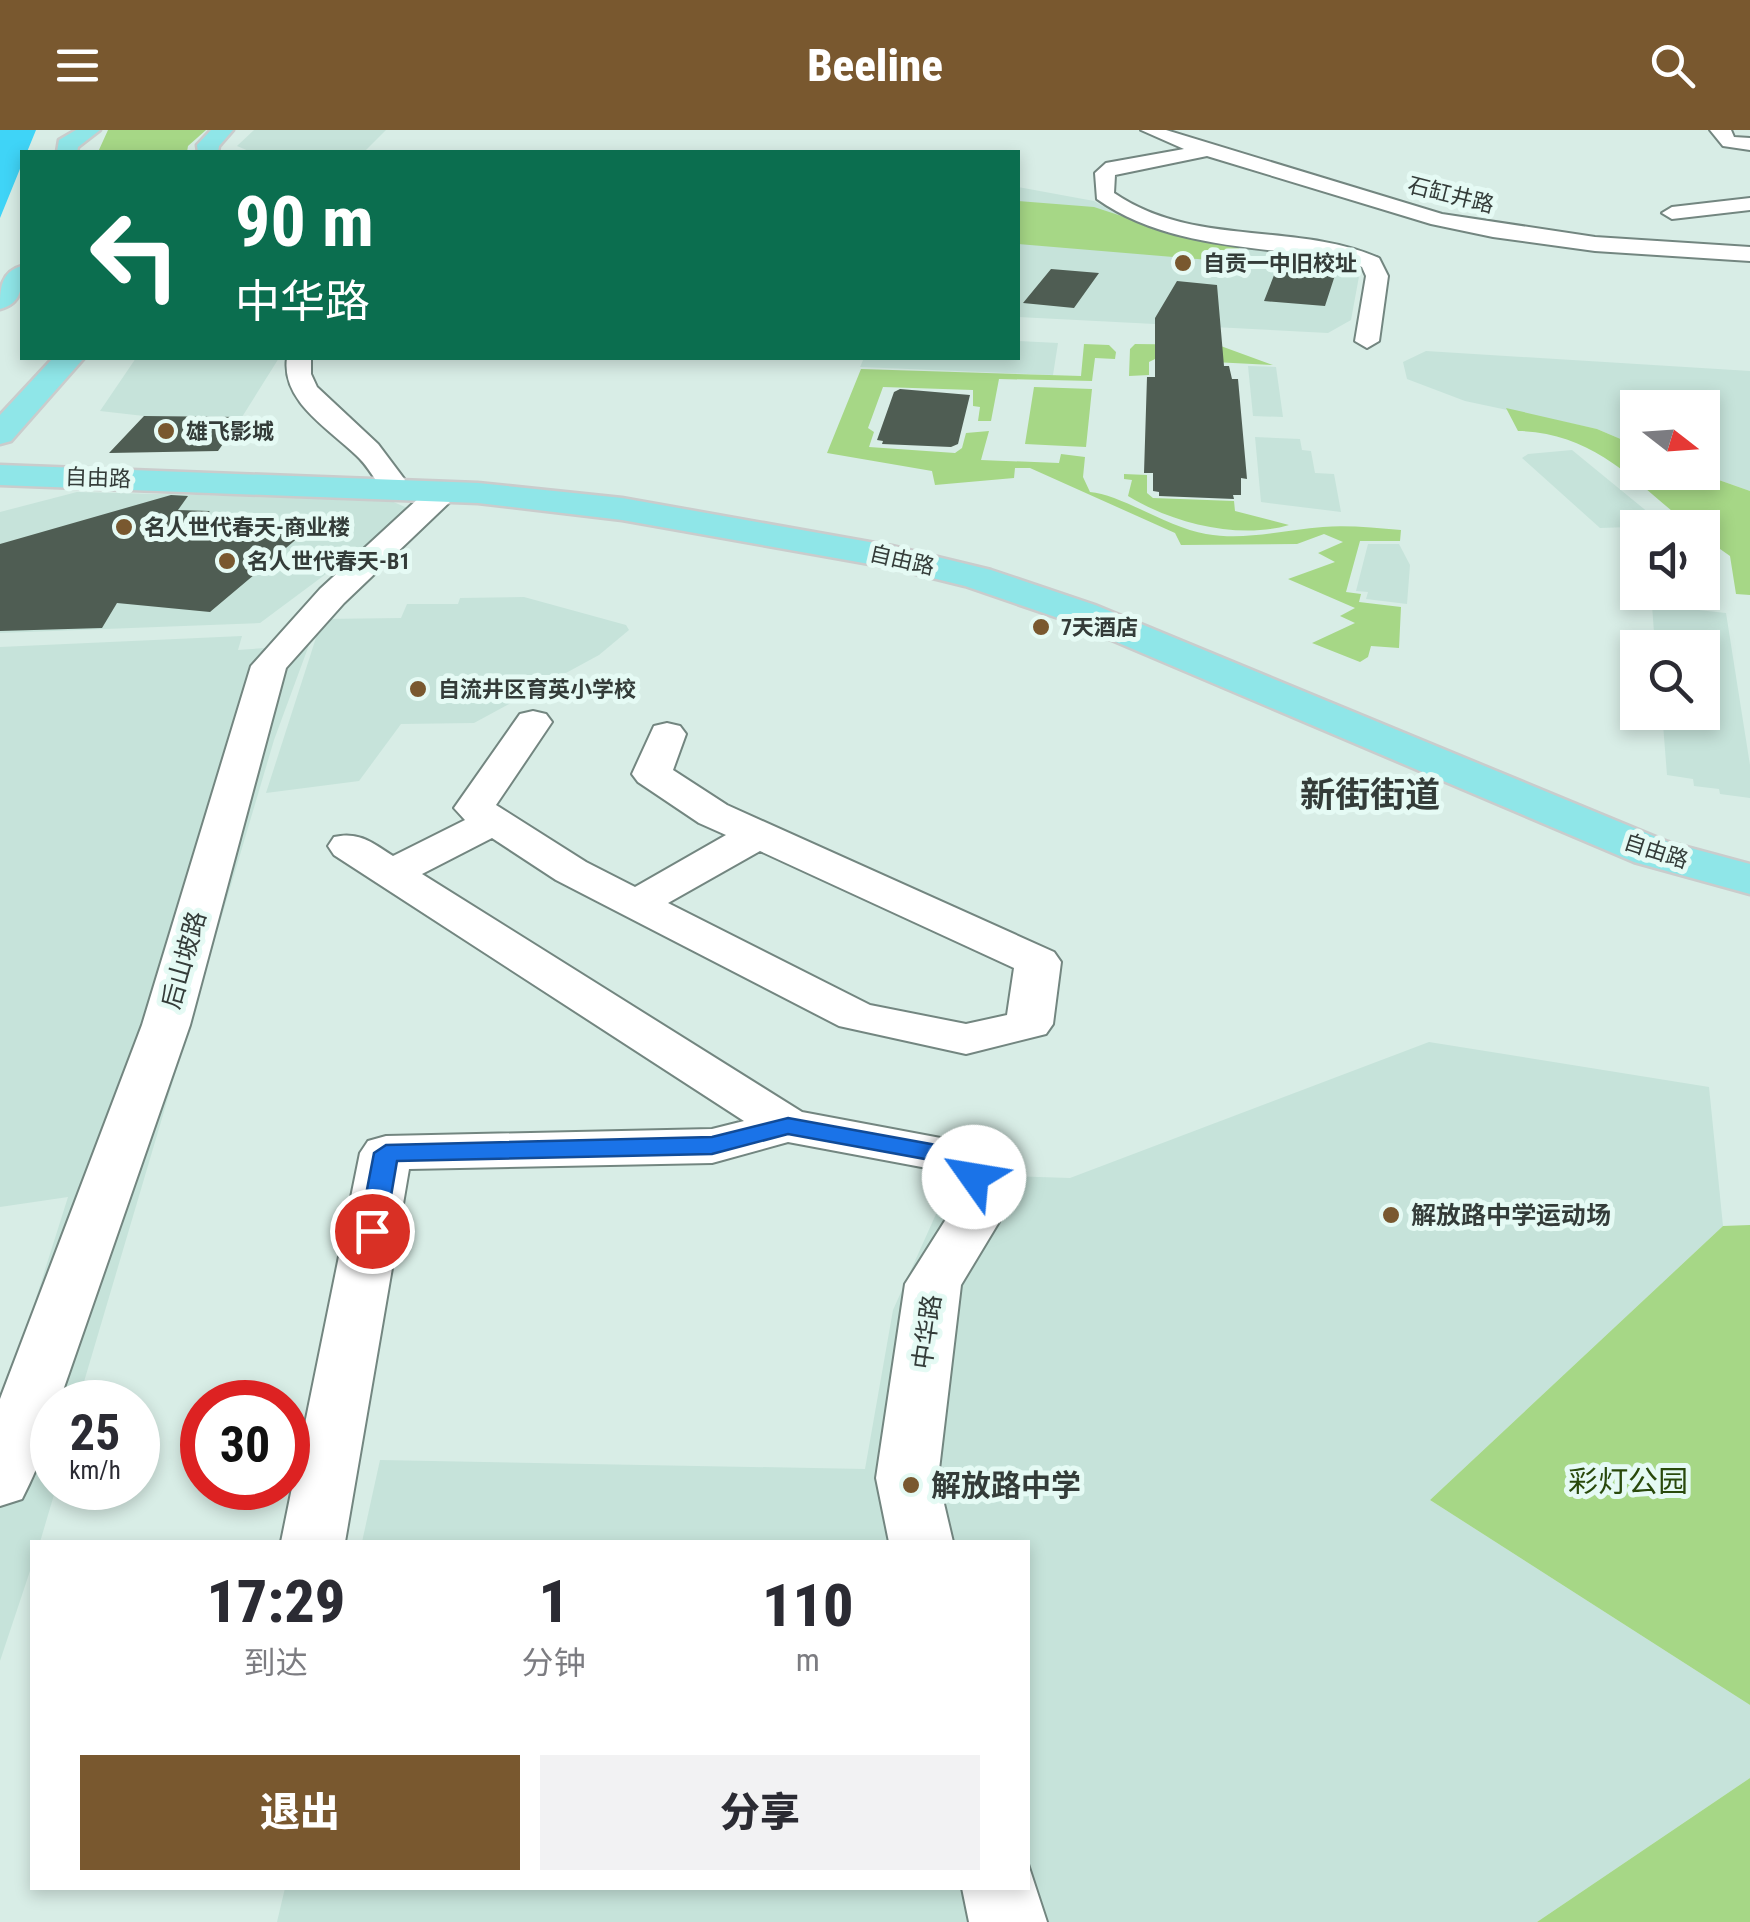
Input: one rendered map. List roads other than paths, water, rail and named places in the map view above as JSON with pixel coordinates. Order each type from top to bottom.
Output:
[{"type":"main road","points":[[67,150],[67,145],[90,130]]},
{"type":"main road","points":[[208,150],[223,130]]},
{"type":"main road","points":[[0,302],[20,277]]},
{"type":"main road","points":[[0,434],[67,360]]},
{"type":"main road","points":[[0,449],[17,461],[59,472]]},
{"type":"main road","name":"自由路","points":[[0,466],[444,492],[622,510],[892,557],[978,578],[1081,613],[1651,852],[1750,879]]},
{"type":"main road","points":[[0,489],[59,472]]},
{"type":"main road","name":"自由路","points":[[0,475],[59,472],[485,484],[632,501],[903,548],[1098,602],[1668,838],[1750,861]]},
{"type":"street","name":"石缸井路","points":[[1150,130],[1438,220],[1595,244],[1750,254]]},
{"type":"street","points":[[1722,130],[1718,132],[1729,142],[1750,144]]},
{"type":"street","points":[[1207,150],[1113,167],[1105,173],[1104,195],[1122,208],[1160,221],[1260,242],[1346,253],[1371,262],[1377,276],[1368,341]]},
{"type":"street","points":[[1672,213],[1750,204]]},
{"type":"street","points":[[298,360],[296,366],[304,392],[384,462],[390,480]]},
{"type":"street","name":"后山坡路","points":[[0,1481],[166,1026],[269,666],[332,596],[444,492]]},
{"type":"street","points":[[533,722],[474,808],[570,872],[856,1016],[966,1038],[1029,1024],[1038,962],[713,814],[652,774],[667,734]]},
{"type":"street","points":[[391,873],[494,821]]},
{"type":"street","points":[[636,904],[759,834]]},
{"type":"street","points":[[349,846],[788,1126]]},
{"type":"street","name":"中华路","points":[[313,1540],[386,1153],[712,1146],[788,1126],[960,1157],[987,1196],[934,1284],[907,1478],[922,1540]]},
{"type":"street","points":[[1000,1890],[1008,1922]]},
{"type":"water","points":[[0,130],[36,130],[28,150],[20,150],[20,169],[0,218]]},
{"type":"place","name":"自贡一中旧校址","points":[[1183,263]]},
{"type":"place","name":"雄飞影城","points":[[166,431]]},
{"type":"place","name":"名人世代春天-商业楼","points":[[124,527]]},
{"type":"place","name":"名人世代春天-B1","points":[[227,561]]},
{"type":"place","name":"7天酒店","points":[[1041,627]]},
{"type":"place","name":"自流井区育英小学校","points":[[418,689]]},
{"type":"place","name":"解放路中学运动场","points":[[1391,1215]]},
{"type":"place","name":"解放路中学","points":[[911,1485]]},
{"type":"district","name":"新街街道","points":[[1370,795]]},
{"type":"park label","name":"彩灯公园","points":[[1628,1481]]}]
